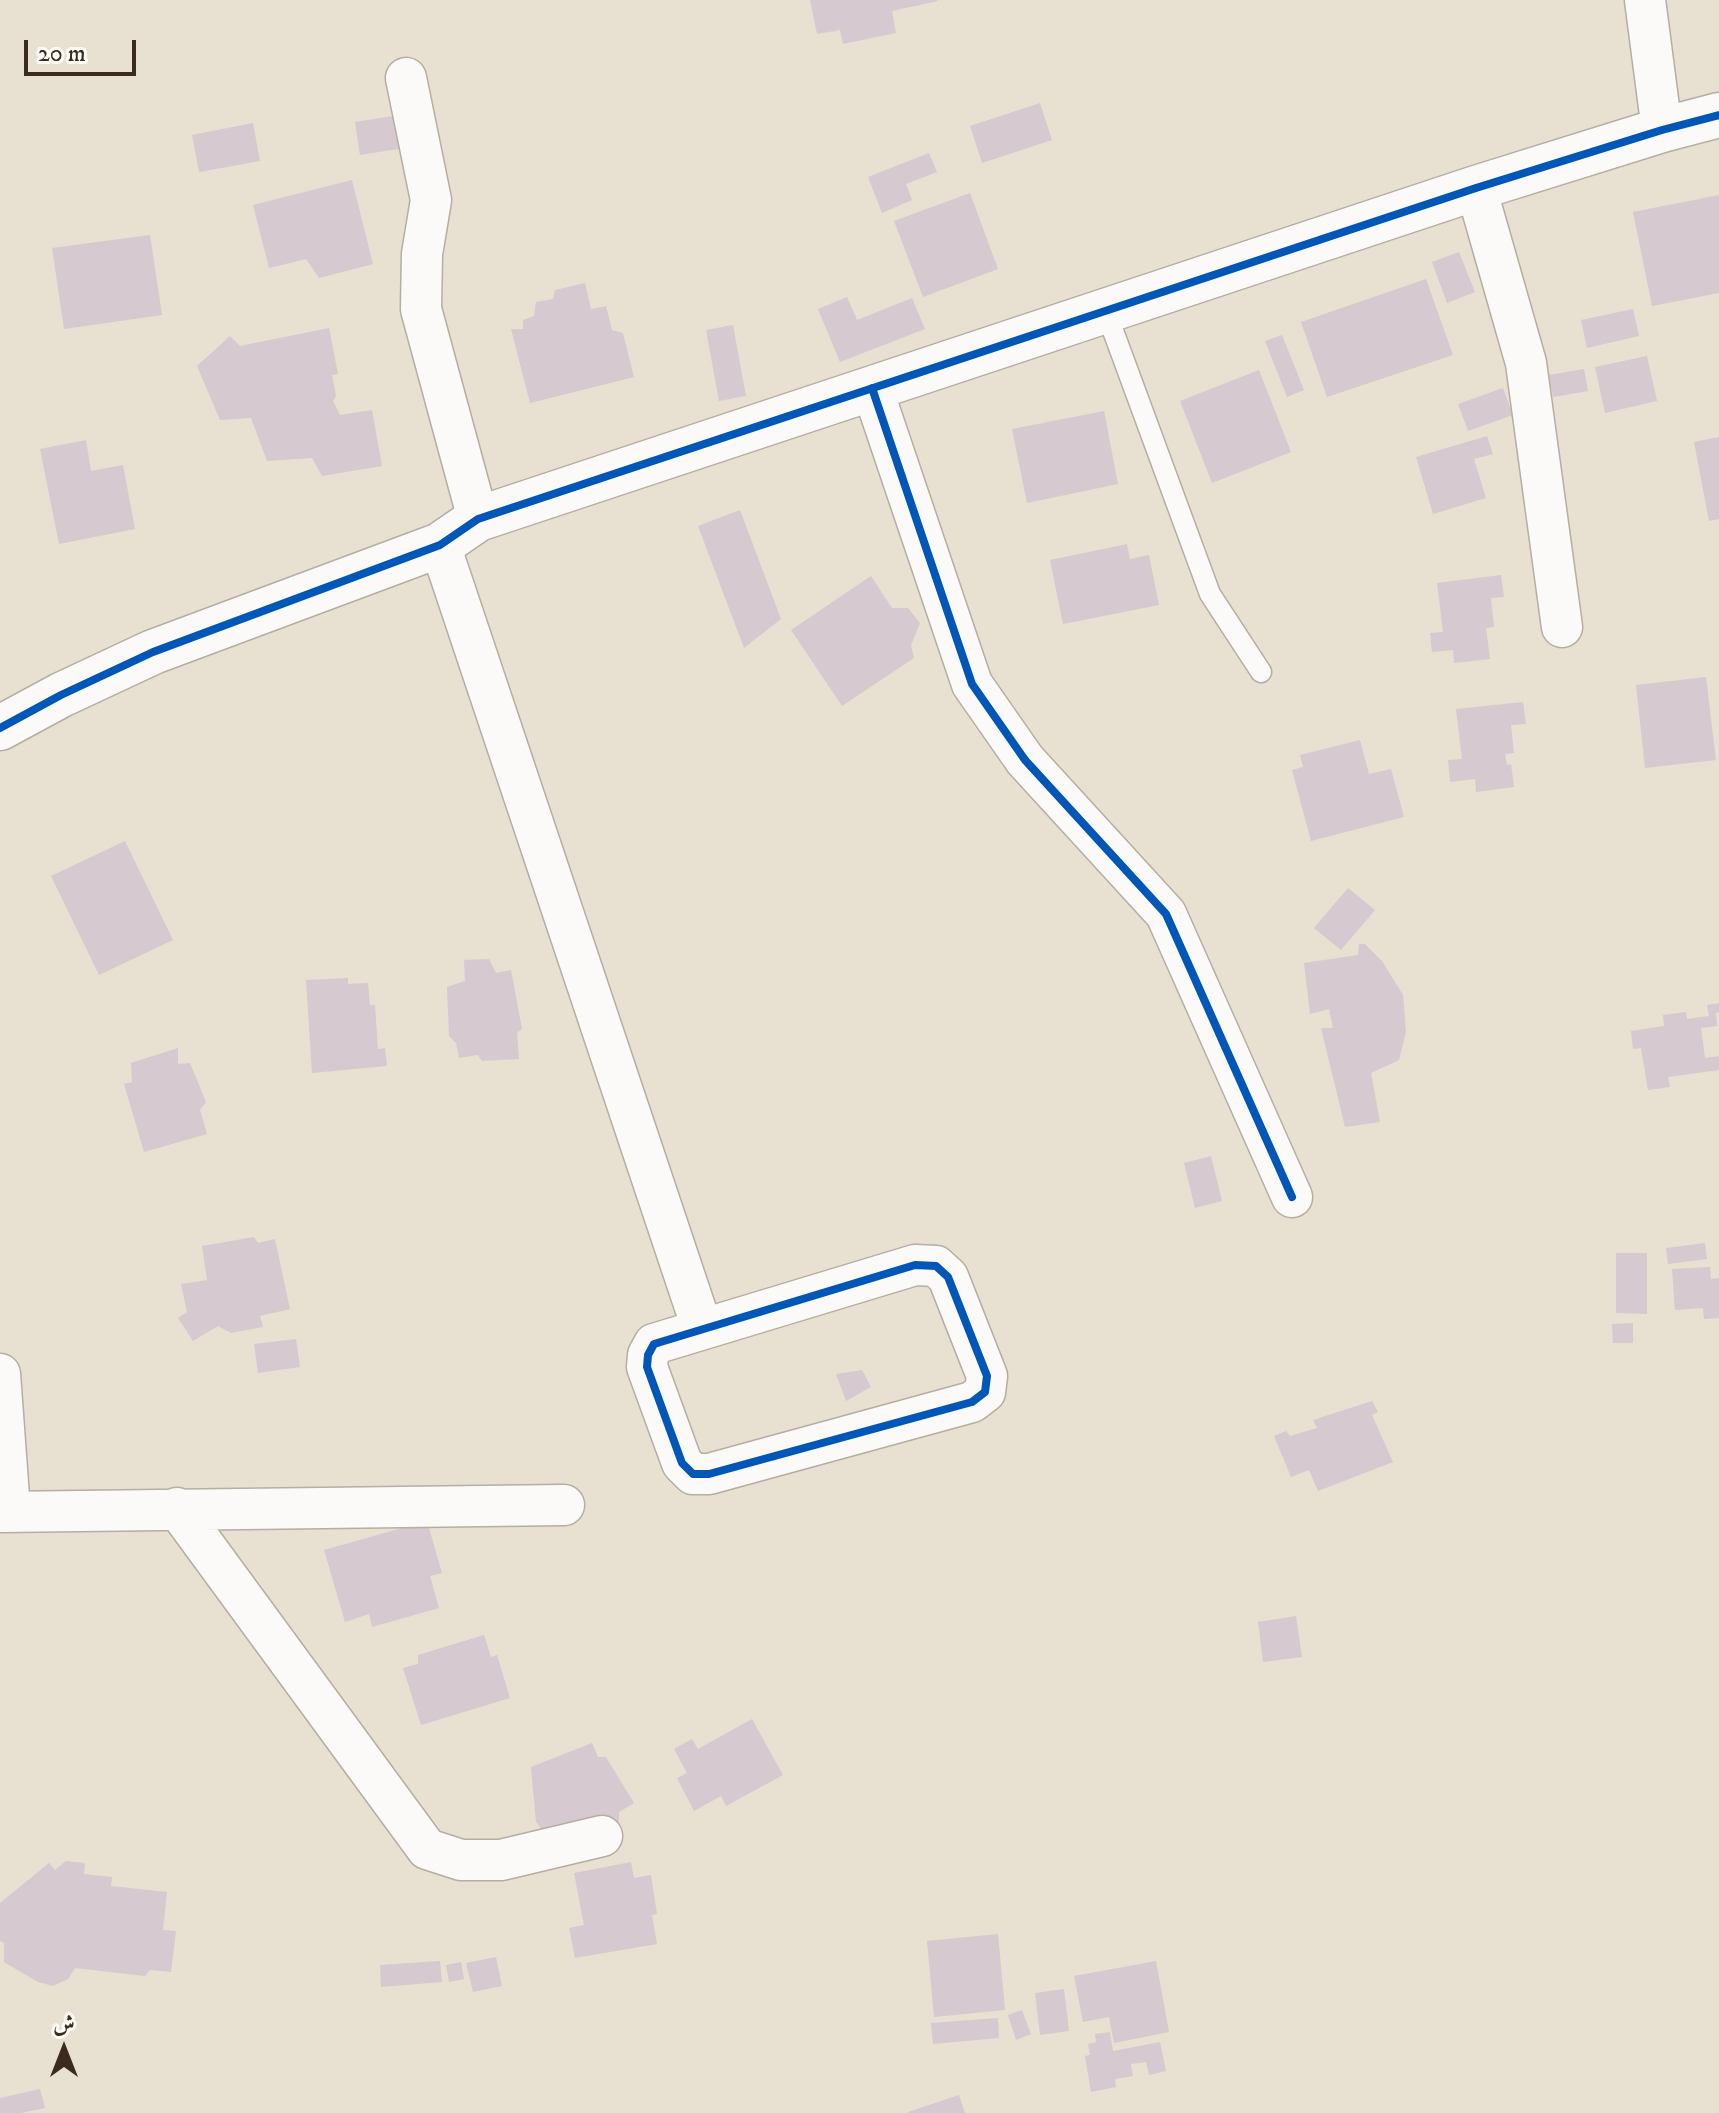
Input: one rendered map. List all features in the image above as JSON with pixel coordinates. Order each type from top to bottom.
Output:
[{"type":"street","points":[[1645,0],[1662,130]]},
{"type":"street","points":[[406,78],[431,200],[422,254],[421,309],[478,519]]},
{"type":"street","points":[[0,728],[61,695],[153,652],[440,545],[478,519],[1476,188],[1719,115]]},
{"type":"street","points":[[1476,188],[1526,363],[1562,627]]},
{"type":"street","points":[[872,388],[972,684],[1025,760],[1166,914],[1292,1197]]},
{"type":"street","points":[[440,545],[702,1328]]},
{"type":"street","points":[[915,1265],[936,1266],[948,1277],[987,1376],[985,1392],[972,1402],[709,1474],[693,1474],[682,1463],[647,1367],[648,1355],[654,1344],[702,1328],[915,1265]]},
{"type":"street","points":[[0,1374],[5,1511],[564,1505]]},
{"type":"street","points":[[177,1508],[427,1849],[461,1860],[501,1860],[602,1836]]},
{"type":"lane","points":[[1105,309],[1210,594],[1261,672]]},
{"type":"building","points":[[810,0],[938,1],[892,11],[896,33],[843,44],[840,30],[817,34]]},
{"type":"building","points":[[1040,103],[1052,140],[982,163],[970,126]]},
{"type":"building","points":[[406,114],[411,147],[360,155],[355,122]]},
{"type":"building","points":[[253,123],[260,161],[199,172],[192,135]]},
{"type":"building","points":[[929,153],[937,172],[906,184],[912,200],[882,213],[868,177]]},
{"type":"building","points":[[352,180],[373,264],[319,278],[306,259],[269,268],[253,205]]},
{"type":"building","points":[[970,193],[998,269],[923,297],[894,221]]},
{"type":"building","points":[[1719,195],[1719,293],[1652,306],[1633,212]]},
{"type":"building","points":[[150,235],[162,315],[64,329],[52,248]]},
{"type":"building","points":[[1459,252],[1475,292],[1447,303],[1432,262]]},
{"type":"building","points":[[1426,279],[1453,355],[1327,397],[1301,322]]},
{"type":"building","points":[[585,283],[591,309],[606,306],[612,330],[623,333],[634,377],[530,403],[511,329],[523,329],[523,320],[534,316],[536,302],[553,299],[555,290]]},
{"type":"building","points":[[847,297],[857,320],[912,298],[925,329],[840,362],[818,309]]},
{"type":"building","points":[[1633,309],[1639,336],[1587,348],[1581,320]]},
{"type":"building","points":[[733,325],[746,396],[719,401],[706,330]]},
{"type":"building","points":[[329,328],[338,374],[332,375],[336,396],[333,401],[340,415],[372,410],[382,466],[322,476],[312,458],[267,461],[251,418],[220,420],[197,366],[230,336],[240,346]]},
{"type":"building","points":[[1282,335],[1304,390],[1287,397],[1265,341]]},
{"type":"building","points":[[1647,356],[1657,401],[1605,413],[1595,367]]},
{"type":"building","points":[[1584,369],[1588,391],[1553,397],[1549,375]]},
{"type":"building","points":[[1259,370],[1291,452],[1212,483],[1180,401]]},
{"type":"building","points":[[1503,388],[1513,415],[1468,431],[1458,404]]},
{"type":"building","points":[[1104,411],[1118,484],[1027,503],[1012,429]]},
{"type":"building","points":[[1487,436],[1493,454],[1474,459],[1486,498],[1433,514],[1416,457]]},
{"type":"building","points":[[1719,437],[1719,519],[1709,521],[1694,442]]},
{"type":"building","points":[[86,440],[91,471],[123,465],[135,529],[59,544],[40,449]]},
{"type":"building","points":[[740,510],[781,619],[744,648],[698,526]]},
{"type":"building","points":[[1127,544],[1130,559],[1149,555],[1159,605],[1063,624],[1050,560]]},
{"type":"building","points":[[1501,575],[1504,597],[1491,598],[1494,627],[1486,628],[1490,659],[1454,663],[1453,650],[1432,652],[1430,633],[1443,632],[1437,583]]},
{"type":"building","points":[[871,576],[892,608],[908,608],[920,623],[911,645],[914,658],[842,706],[791,630]]},
{"type":"building","points":[[1706,677],[1716,760],[1645,768],[1636,685]]},
{"type":"building","points":[[1523,702],[1526,724],[1511,725],[1514,753],[1505,754],[1507,765],[1511,764],[1514,787],[1476,792],[1475,779],[1450,782],[1448,760],[1462,759],[1456,709]]},
{"type":"building","points":[[1360,740],[1369,774],[1391,769],[1404,817],[1311,841],[1292,770],[1303,767],[1300,755]]},
{"type":"building","points":[[125,841],[173,940],[99,975],[51,876]]},
{"type":"building","points":[[1348,888],[1375,910],[1341,950],[1314,928]]},
{"type":"building","points":[[1359,944],[1365,944],[1382,961],[1403,995],[1406,1032],[1399,1060],[1371,1073],[1380,1122],[1345,1127],[1321,1028],[1333,1028],[1329,1009],[1310,1014],[1304,963],[1358,955]]},
{"type":"building","points":[[489,959],[496,973],[511,970],[522,1029],[517,1033],[519,1059],[482,1061],[478,1055],[459,1058],[456,1043],[449,1036],[447,987],[465,981],[464,960]]},
{"type":"building","points":[[348,978],[348,984],[368,983],[370,1005],[375,1005],[378,1049],[385,1048],[387,1066],[312,1073],[306,980]]},
{"type":"building","points":[[1719,1003],[1717,1026],[1701,1028],[1705,1058],[1719,1056],[1719,1070],[1668,1077],[1670,1087],[1648,1090],[1641,1048],[1633,1049],[1631,1031],[1664,1026],[1663,1015],[1686,1012],[1687,1019],[1709,1016],[1707,1005]]},
{"type":"building","points":[[178,1048],[178,1064],[190,1063],[206,1102],[200,1110],[207,1134],[144,1152],[124,1084],[132,1082],[131,1063]]},
{"type":"building","points":[[1211,1156],[1222,1201],[1195,1208],[1184,1163]]},
{"type":"building","points":[[254,1237],[258,1243],[275,1239],[290,1309],[260,1316],[263,1327],[231,1333],[218,1326],[193,1341],[178,1318],[187,1312],[181,1284],[207,1280],[202,1246]]},
{"type":"building","points":[[1705,1243],[1707,1259],[1668,1264],[1666,1248]]},
{"type":"building","points":[[1616,1253],[1647,1253],[1647,1314],[1616,1313]]},
{"type":"building","points":[[1710,1267],[1711,1279],[1719,1278],[1719,1318],[1704,1319],[1703,1308],[1675,1310],[1672,1269]]},
{"type":"building","points":[[1633,1323],[1633,1343],[1613,1343],[1612,1324]]},
{"type":"building","points":[[296,1339],[300,1367],[258,1373],[254,1344]]},
{"type":"building","points":[[862,1370],[871,1387],[846,1401],[836,1374]]},
{"type":"building","points":[[1372,1401],[1378,1412],[1372,1415],[1393,1462],[1318,1491],[1309,1470],[1291,1477],[1274,1436],[1286,1431],[1290,1436],[1317,1428],[1313,1420]]},
{"type":"building","points":[[427,1521],[442,1573],[430,1576],[439,1608],[372,1627],[369,1614],[345,1622],[324,1550]]},
{"type":"building","points":[[1296,1616],[1302,1657],[1263,1662],[1258,1622]]},
{"type":"building","points":[[484,1635],[491,1657],[497,1655],[510,1698],[421,1725],[403,1668],[418,1664],[418,1655]]},
{"type":"building","points":[[752,1719],[783,1775],[726,1806],[721,1796],[694,1811],[677,1778],[687,1773],[674,1749],[692,1739],[698,1749]]},
{"type":"building","points":[[592,1743],[598,1757],[606,1757],[634,1803],[619,1812],[619,1826],[582,1840],[545,1833],[536,1822],[531,1767]]},
{"type":"building","points":[[66,1861],[85,1863],[84,1874],[112,1877],[111,1886],[167,1892],[163,1930],[176,1931],[171,1972],[150,1970],[145,1976],[75,1968],[68,1979],[53,1986],[38,1982],[4,1962],[4,1943],[0,1941],[0,1903],[49,1863],[55,1870]]},
{"type":"building","points":[[631,1862],[634,1878],[651,1875],[657,1914],[652,1915],[657,1944],[575,1958],[569,1928],[584,1925],[574,1873]]},
{"type":"building","points":[[998,1934],[1005,2010],[934,2017],[927,1941]]},
{"type":"building","points":[[496,1957],[502,1986],[473,1992],[466,1963]]},
{"type":"building","points":[[440,1961],[442,1982],[381,1987],[380,1965]]},
{"type":"building","points":[[1156,1961],[1169,2032],[1114,2043],[1109,2017],[1083,2022],[1074,1976]]},
{"type":"building","points":[[461,1962],[464,1979],[449,1982],[446,1965]]},
{"type":"building","points":[[1064,1989],[1069,2031],[1040,2035],[1035,1993]]},
{"type":"building","points":[[1022,2010],[1031,2034],[1016,2040],[1008,2015]]},
{"type":"building","points":[[998,2018],[999,2038],[933,2044],[931,2023]]},
{"type":"building","points":[[1110,2032],[1113,2051],[1160,2042],[1166,2071],[1149,2075],[1146,2062],[1131,2064],[1133,2076],[1115,2079],[1116,2087],[1091,2092],[1085,2056],[1090,2055],[1088,2044],[1096,2042],[1095,2034]]},
{"type":"building","points":[[40,2089],[45,2108],[0,2113],[0,2098]]},
{"type":"building","points":[[959,2095],[965,2113],[908,2113],[908,2112]]},
{"type":"cycle path","points":[[0,728],[61,695],[153,652],[440,545],[478,519],[1476,188],[1719,115]]},
{"type":"cycle path","points":[[872,388],[972,684],[1025,760],[1166,914],[1292,1197]]},
{"type":"cycle path","points":[[915,1265],[936,1266],[948,1277],[987,1376],[985,1392],[972,1402],[709,1474],[693,1474],[682,1463],[647,1367],[648,1355],[654,1344],[915,1265]]}]
